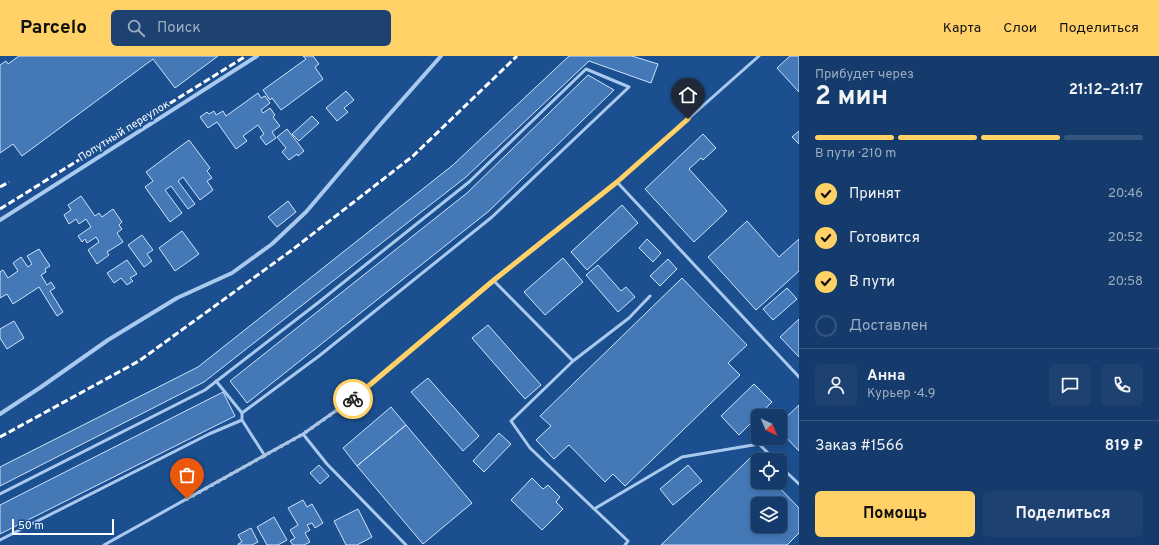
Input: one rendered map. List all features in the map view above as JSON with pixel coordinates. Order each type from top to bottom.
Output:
[{"type":"street","name":"Попутный переулок","points":[[0,220],[257,56]]},
{"type":"street","points":[[0,414],[108,340],[178,298],[232,273],[272,244],[306,212],[440,56]]},
{"type":"lane","points":[[104,545],[303,434],[351,400],[494,280],[617,182],[759,56]]},
{"type":"lane","points":[[0,494],[205,390],[319,302],[469,182],[586,69],[629,87],[492,217],[319,356],[242,413]]},
{"type":"lane","points":[[617,182],[799,377]]},
{"type":"lane","points":[[494,280],[573,361]]},
{"type":"lane","points":[[625,545],[628,541],[530,448],[511,421],[573,361],[629,318],[650,296]]},
{"type":"lane","points":[[216,381],[242,413],[242,420],[265,456]]},
{"type":"lane","points":[[0,540],[209,434],[242,420]]},
{"type":"lane","points":[[303,434],[327,464],[406,545]]},
{"type":"lane","points":[[594,509],[682,457],[759,444],[768,453]]},
{"type":"lane","points":[[787,473],[799,484]]},
{"type":"building","points":[[19,56],[218,56],[175,88],[153,59],[22,156],[13,144],[0,153],[0,65],[6,61],[8,64]]},
{"type":"building","points":[[303,56],[313,56],[319,64],[315,67],[323,79],[281,110],[272,98],[270,100],[263,90],[306,59]]},
{"type":"building","points":[[569,56],[632,56],[658,64],[651,83],[589,61],[466,177],[204,382],[0,486],[0,467],[198,367],[453,165]]},
{"type":"building","points":[[790,56],[799,56],[799,92],[777,68]]},
{"type":"building","points":[[588,75],[614,90],[489,211],[247,403],[230,381],[467,193]]},
{"type":"building","points":[[346,91],[354,100],[344,108],[348,112],[337,121],[326,108]]},
{"type":"building","points":[[258,93],[261,98],[265,96],[270,103],[261,110],[263,113],[270,108],[275,115],[273,117],[280,126],[272,132],[276,138],[266,145],[260,137],[264,134],[258,125],[243,136],[247,141],[236,149],[217,122],[208,128],[200,117],[207,112],[209,114],[214,111],[216,115],[223,111],[226,116]]},
{"type":"building","points":[[312,116],[319,123],[299,141],[292,134]]},
{"type":"building","points":[[287,129],[304,151],[298,156],[297,154],[289,160],[282,152],[286,148],[277,137]]},
{"type":"building","points":[[799,131],[799,144],[792,137]]},
{"type":"building","points":[[703,134],[716,148],[703,160],[701,158],[689,169],[727,211],[694,242],[645,189]]},
{"type":"building","points":[[189,140],[210,168],[207,171],[212,178],[207,181],[213,190],[200,200],[183,177],[178,181],[195,204],[188,209],[171,186],[165,190],[182,213],[170,222],[145,187],[153,181],[146,172]]},
{"type":"building","points":[[81,196],[95,216],[99,213],[102,217],[113,209],[122,222],[119,225],[122,229],[117,233],[123,242],[107,252],[109,255],[97,264],[88,250],[99,242],[96,237],[87,243],[85,239],[82,242],[78,236],[91,227],[86,219],[79,224],[76,219],[69,224],[64,215],[71,210],[68,205]]},
{"type":"building","points":[[288,201],[296,212],[277,227],[268,217]]},
{"type":"building","points":[[622,205],[638,223],[587,270],[571,252]]},
{"type":"building","points":[[747,221],[779,257],[799,239],[799,271],[756,310],[708,257]]},
{"type":"building","points":[[182,231],[199,254],[175,271],[159,248]]},
{"type":"building","points":[[142,235],[153,250],[147,254],[152,261],[144,267],[128,245]]},
{"type":"building","points":[[647,239],[661,253],[653,262],[639,248]]},
{"type":"building","points":[[39,249],[50,266],[45,269],[46,272],[41,275],[47,285],[51,282],[55,288],[50,291],[63,312],[57,316],[39,287],[13,304],[7,294],[0,298],[0,272],[3,270],[8,278],[18,271],[13,263],[21,257],[28,267],[32,264],[27,256]]},
{"type":"building","points":[[563,258],[583,282],[545,315],[524,292]]},
{"type":"building","points":[[668,259],[677,269],[660,286],[650,276]]},
{"type":"building","points":[[127,260],[137,274],[130,278],[133,281],[127,285],[121,278],[114,283],[107,273]]},
{"type":"building","points":[[598,265],[621,291],[626,287],[635,297],[618,312],[586,275]]},
{"type":"building","points":[[682,278],[747,345],[728,363],[740,375],[625,486],[613,474],[605,482],[569,445],[554,459],[536,440],[551,426],[540,416]]},
{"type":"building","points":[[787,288],[797,299],[773,320],[763,309]]},
{"type":"building","points":[[799,319],[799,357],[780,337]]},
{"type":"building","points":[[14,321],[24,338],[7,349],[0,338],[0,329]]},
{"type":"building","points":[[488,325],[541,385],[525,399],[472,338]]},
{"type":"building","points":[[428,378],[479,436],[463,451],[411,392]]},
{"type":"building","points":[[754,384],[772,402],[765,409],[751,409],[751,423],[739,435],[721,416]]},
{"type":"building","points":[[223,392],[235,416],[0,534],[0,505]]},
{"type":"building","points":[[799,405],[799,451],[787,438],[787,416]]},
{"type":"building","points":[[391,407],[406,425],[357,466],[343,448]]},
{"type":"building","points":[[406,425],[472,503],[423,544],[357,466]]},
{"type":"building","points":[[499,433],[511,444],[484,472],[473,461]]},
{"type":"building","points":[[750,458],[751,489],[781,489],[799,508],[799,533],[787,545],[661,545]]},
{"type":"building","points":[[319,465],[329,476],[320,484],[310,473]]},
{"type":"building","points":[[688,465],[702,481],[673,505],[660,489]]},
{"type":"building","points":[[532,478],[543,489],[548,485],[560,497],[556,502],[563,509],[542,530],[511,500]]},
{"type":"building","points":[[303,500],[307,507],[312,504],[323,523],[315,528],[312,523],[307,525],[310,530],[305,533],[310,542],[304,545],[293,545],[290,541],[295,538],[290,530],[298,525],[288,508]]},
{"type":"building","points":[[358,509],[372,537],[357,545],[346,545],[334,521]]},
{"type":"building","points":[[274,517],[287,540],[278,545],[267,545],[257,527]]},
{"type":"building","points":[[251,528],[258,542],[252,545],[238,545],[242,542],[238,535]]},
{"type":"railway","points":[[0,209],[246,56]]},
{"type":"railway","points":[[0,437],[139,361],[292,250],[413,156],[517,56]]},
{"type":"railway","points":[[0,187],[9,182]]},
{"type":"way so far","points":[[187,499],[303,434],[353,399]]},
{"type":"route","points":[[353,399],[494,280],[617,182],[688,119]]}]
